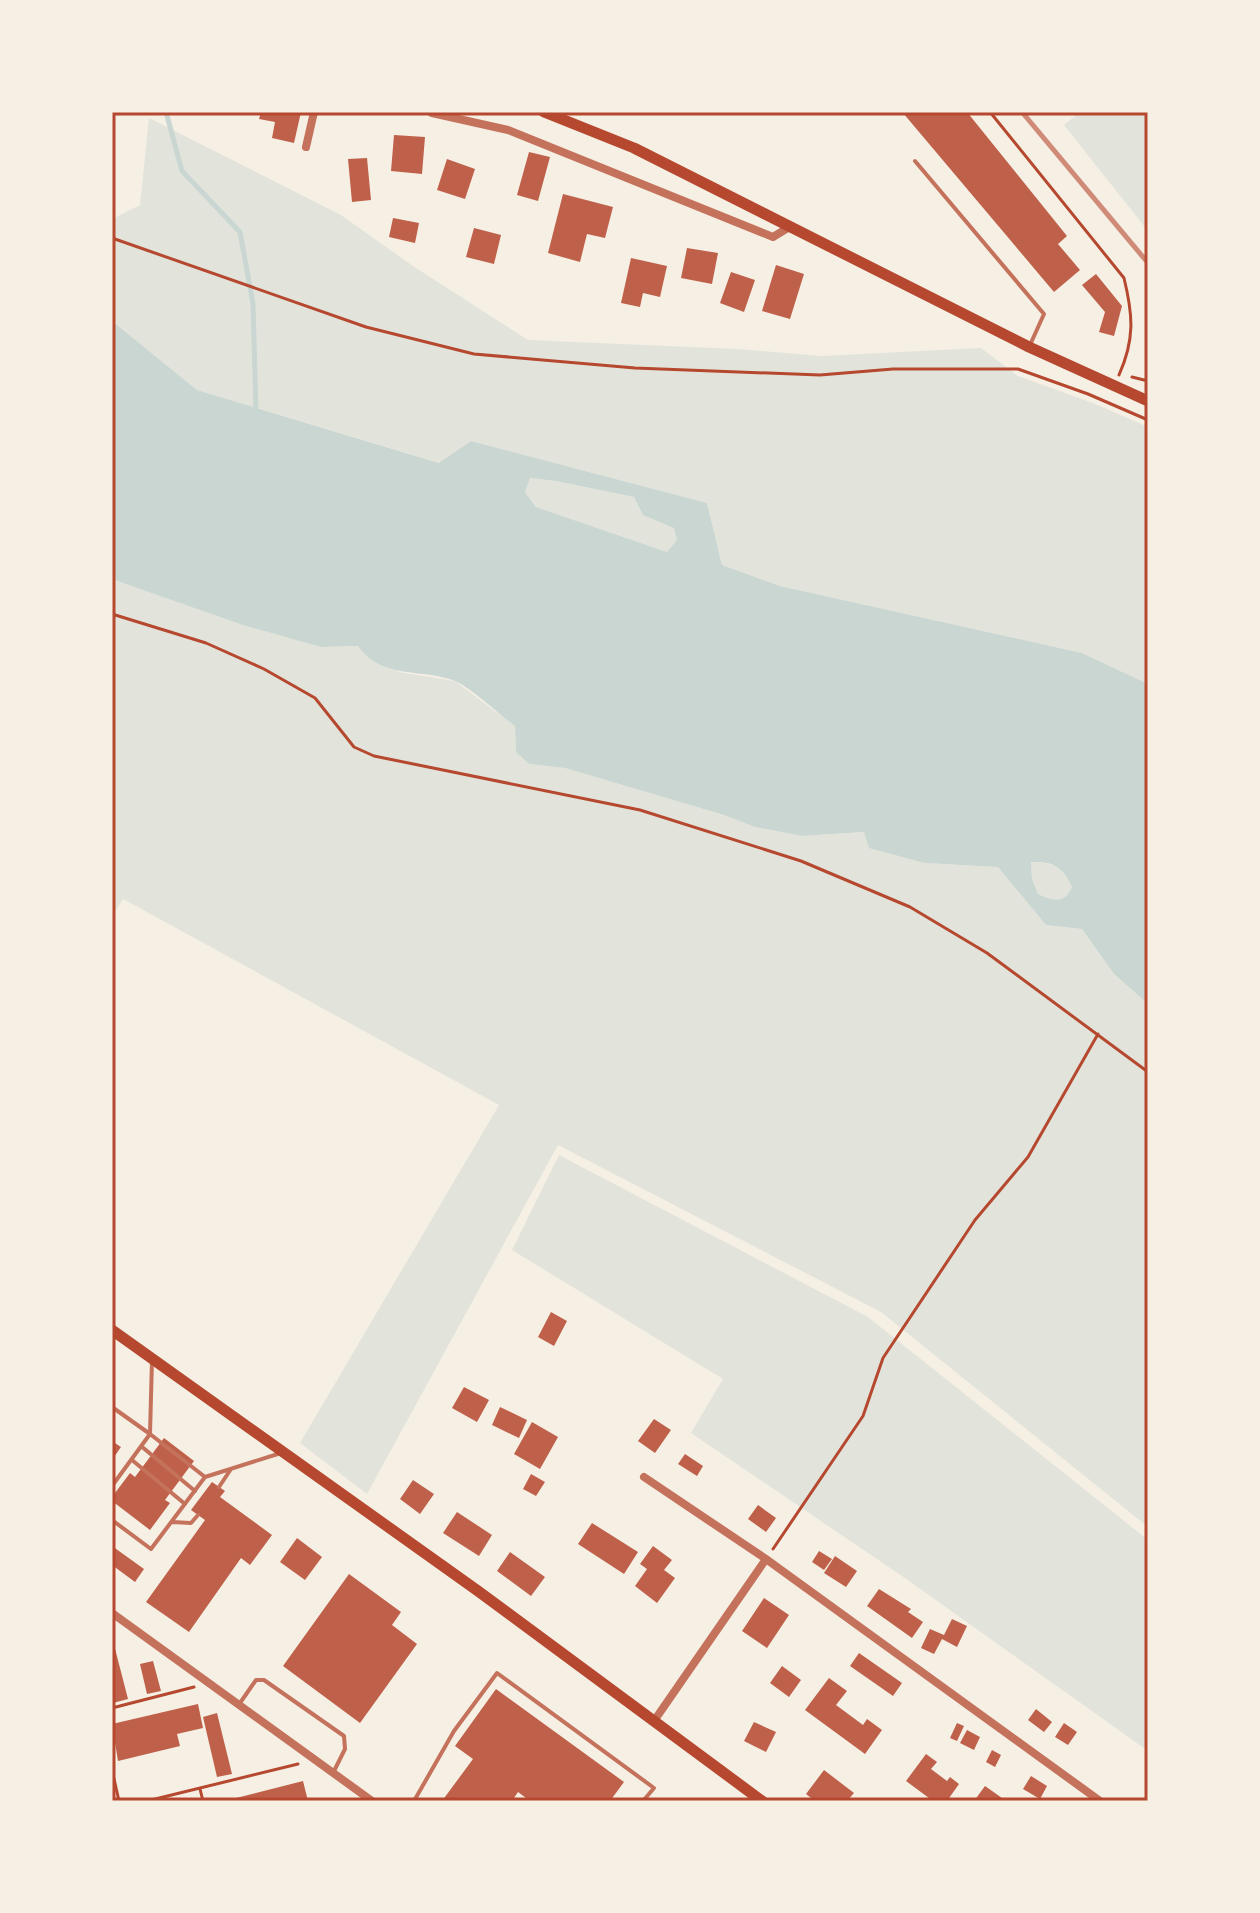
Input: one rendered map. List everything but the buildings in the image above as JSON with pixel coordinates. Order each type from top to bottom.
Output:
[{"type":"main road","points":[[544,112],[634,148],[1029,347],[1148,401]]},
{"type":"main road","points":[[112,1330],[654,1721],[747,1797],[762,1801]]},
{"type":"street","points":[[306,147],[314,112]]},
{"type":"street","points":[[432,113],[508,130],[773,237],[791,226]]},
{"type":"street","points":[[644,1477],[766,1559],[1100,1801]]},
{"type":"street","points":[[654,1721],[766,1559]]},
{"type":"street","points":[[112,1613],[372,1801]]},
{"type":"lane","points":[[915,161],[1044,314],[1029,347]]},
{"type":"lane","points":[[112,1486],[150,1434],[152,1358]]},
{"type":"lane","points":[[112,1407],[205,1477]]},
{"type":"lane","points":[[141,1446],[195,1491]]},
{"type":"lane","points":[[112,1520],[151,1549],[205,1477],[282,1452]]},
{"type":"lane","points":[[132,1460],[185,1504]]},
{"type":"lane","points":[[219,1487],[231,1469]]},
{"type":"lane","points":[[172,1522],[191,1523],[198,1515]]},
{"type":"lane","points":[[414,1801],[454,1731],[497,1673],[654,1788],[643,1801]]},
{"type":"lane","points":[[239,1705],[256,1680],[264,1680],[344,1736],[345,1749],[333,1773]]},
{"type":"path","points":[[990,112],[1124,278],[1133,313],[1129,353],[1115,385]]},
{"type":"path","points":[[112,238],[366,327],[474,354],[635,368],[820,375],[893,369],[1018,369],[1148,420]]},
{"type":"path","points":[[112,614],[206,643],[277,676],[315,698],[354,747],[374,756],[640,810],[801,861],[910,907],[987,953],[1148,1072]]},
{"type":"path","points":[[766,1559],[863,1416],[883,1358],[975,1220],[1028,1157],[1098,1034]]},
{"type":"path","points":[[112,1708],[209,1683]]},
{"type":"path","points":[[147,1801],[316,1761]]},
{"type":"path","points":[[112,1770],[119,1801]]},
{"type":"path","points":[[200,1789],[203,1801]]},
{"type":"shaded area","points":[[1080,112],[1148,112],[1148,231],[1064,125]]},
{"type":"shaded area","points":[[149,118],[341,215],[528,340],[738,349],[822,356],[981,348],[1018,376],[1148,427],[1148,684],[1082,653],[780,586],[722,565],[707,503],[471,441],[440,463],[197,390],[112,321],[112,219],[140,205]]},
{"type":"shaded area","points":[[112,321],[197,390],[439,463],[471,441],[707,503],[722,565],[780,586],[1082,653],[1148,684],[1148,1004],[1114,974],[1082,929],[1046,925],[998,867],[925,863],[869,848],[864,832],[802,836],[755,827],[565,768],[529,764],[516,752],[515,726],[455,681],[391,669],[368,657],[358,646],[321,647],[243,625],[112,579]],"holes":[[[530,478],[634,497],[643,515],[674,528],[677,540],[667,552],[536,507],[525,492]],[[1031,862],[1051,864],[1061,870],[1072,887],[1066,896],[1058,900],[1038,894],[1032,879]]]},
{"type":"shaded area","points":[[529,478],[634,497],[643,514],[675,528],[677,540],[667,552],[536,507],[525,492]]},
{"type":"shaded area","points":[[112,579],[321,647],[359,646],[399,672],[455,681],[515,726],[516,752],[529,764],[565,768],[755,827],[802,836],[864,832],[925,863],[998,867],[1046,925],[1082,929],[1114,974],[1148,1004],[1148,1527],[881,1312],[558,1145],[367,1494],[300,1443],[499,1105],[123,899],[112,916]]},
{"type":"shaded area","points":[[1031,862],[1045,863],[1061,870],[1072,887],[1066,896],[1058,900],[1038,894],[1032,879]]},
{"type":"shaded area","points":[[559,1155],[868,1317],[1148,1540],[1148,1751],[902,1576],[691,1433],[723,1379],[512,1250]]},
{"type":"waterway","points":[[166,112],[182,171],[240,232],[253,304],[256,412]]},
{"type":"railway","points":[[1022,112],[1148,263]]}]
